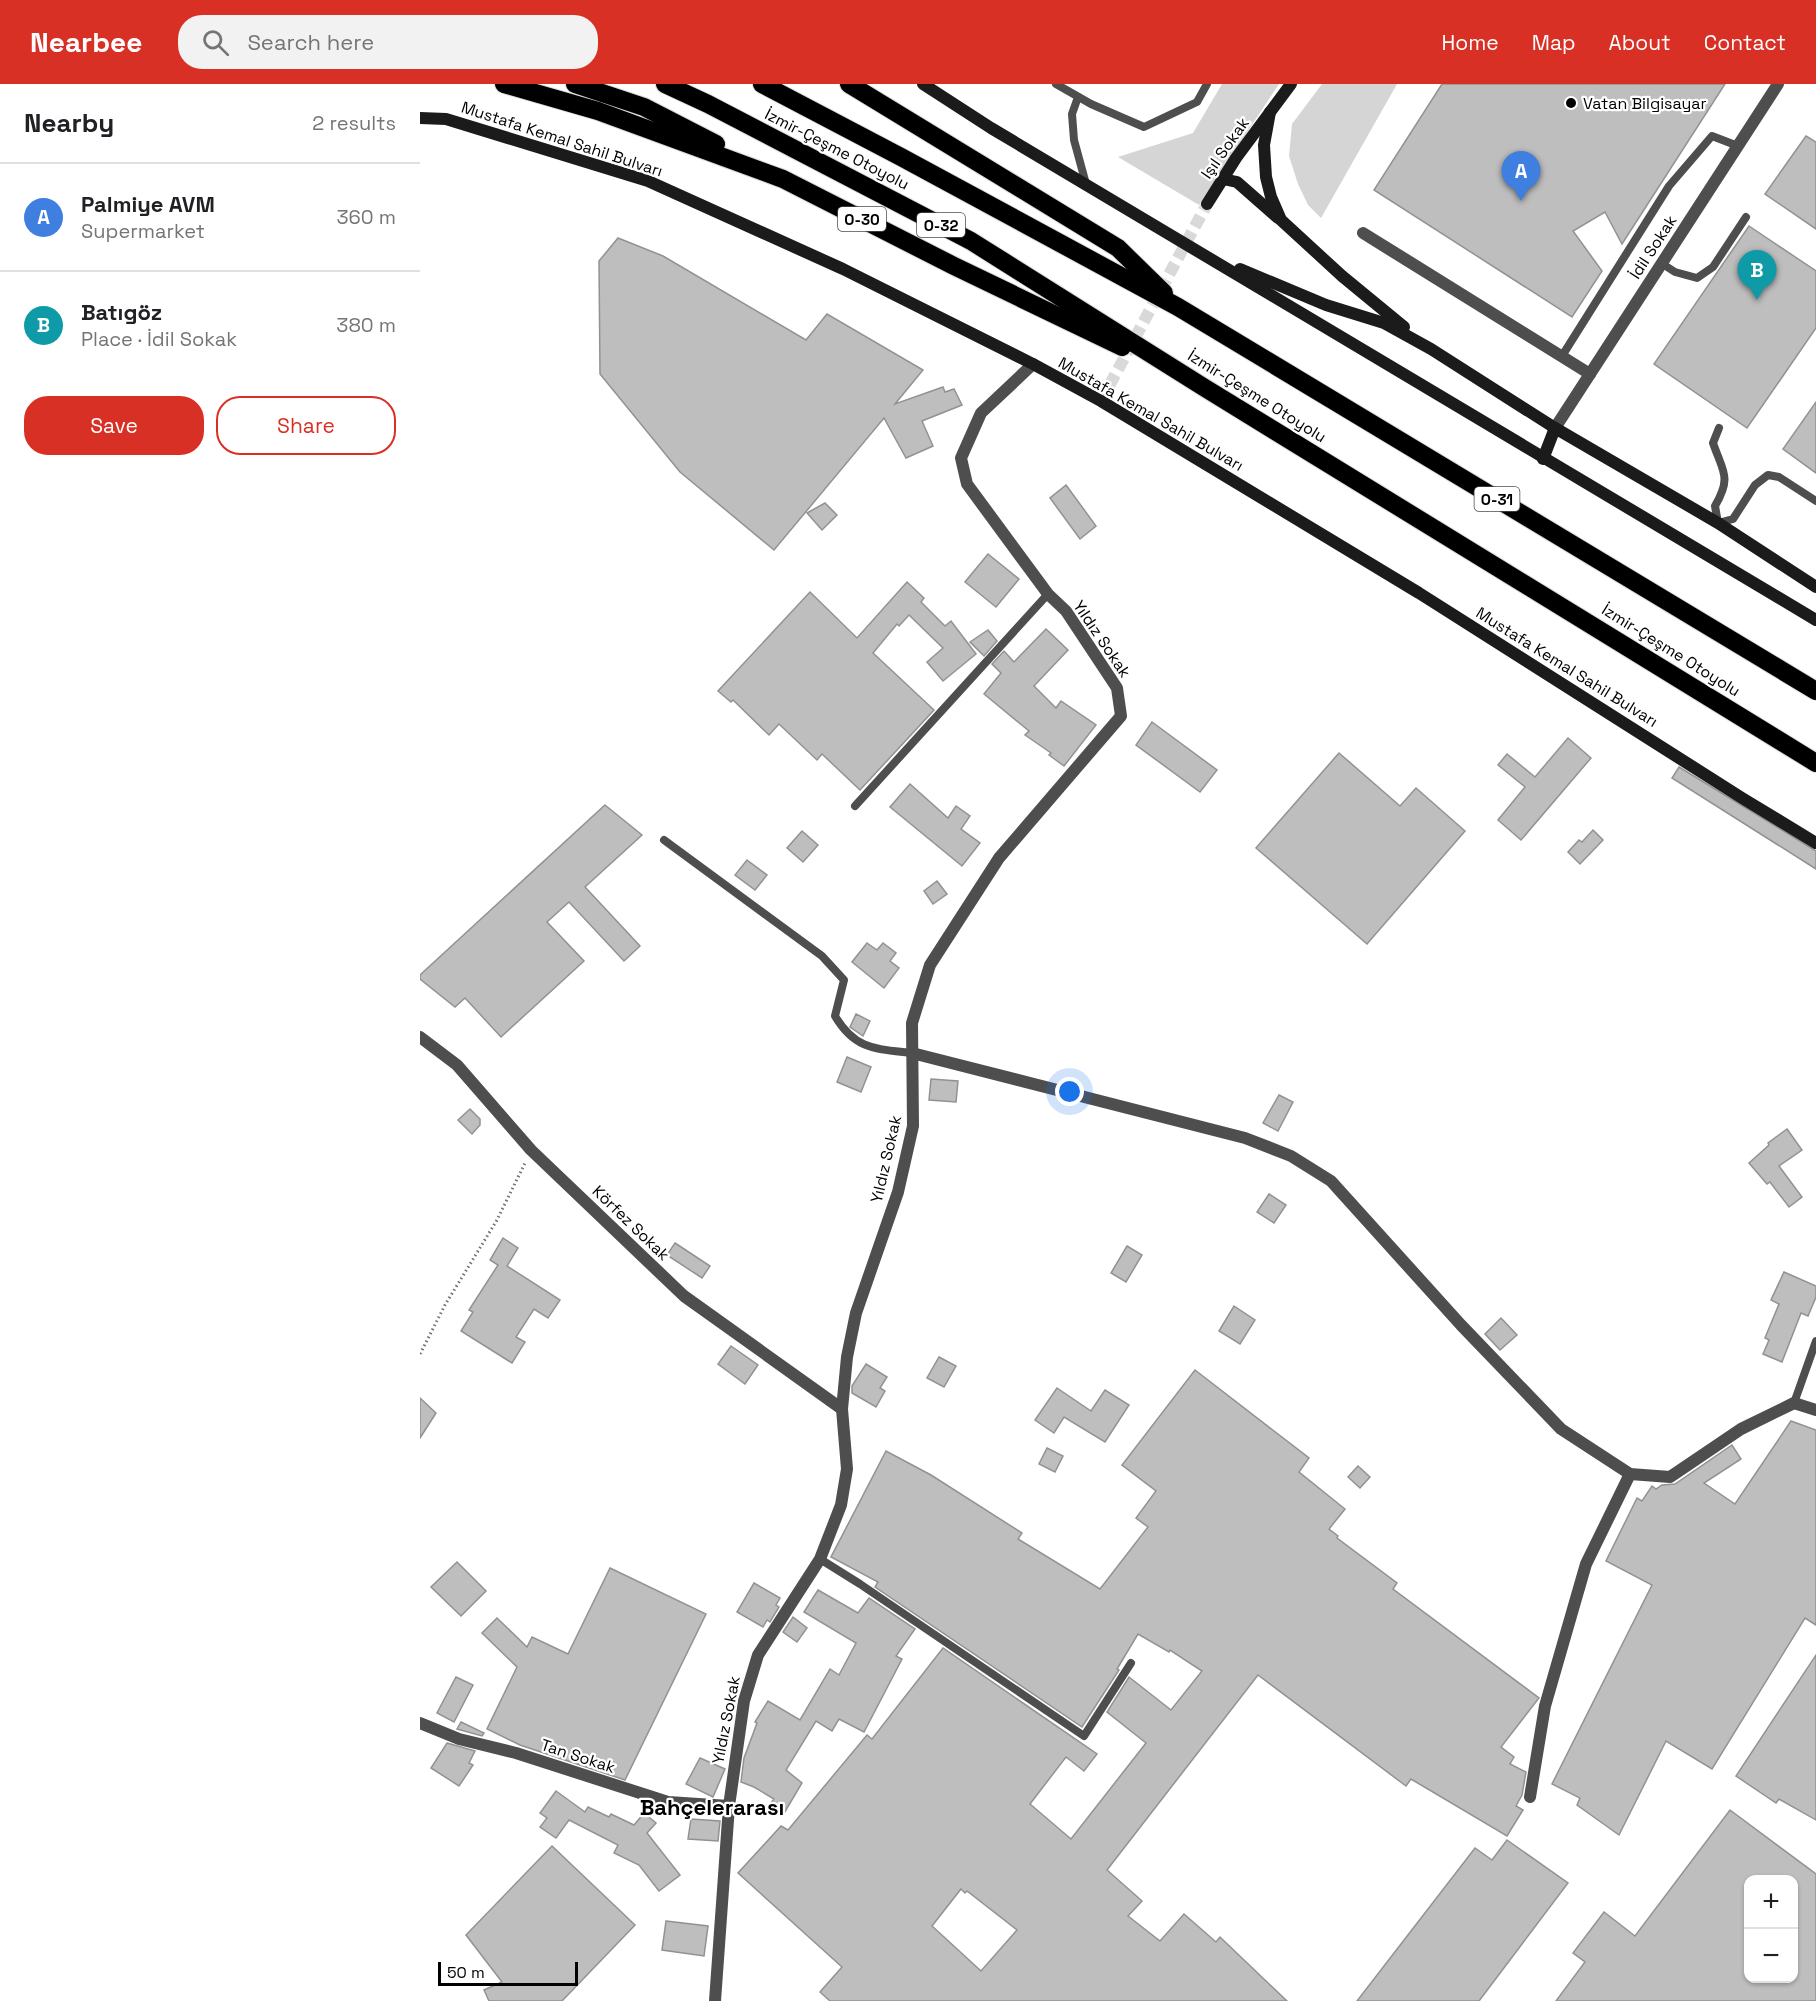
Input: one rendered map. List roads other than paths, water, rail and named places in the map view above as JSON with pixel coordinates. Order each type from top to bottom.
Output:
[{"type":"highway","name":"O-30","points":[[504,84],[598,111],[783,179],[954,266],[1205,388]]},
{"type":"highway","points":[[574,84],[644,107],[783,179]]},
{"type":"highway","name":"İzmir-Çeşme Otoyolu","points":[[665,84],[708,104],[971,241],[1205,388],[1816,763]]},
{"type":"highway","name":"İzmir-Çeşme Otoyolu","points":[[762,84],[902,157],[1178,307],[1816,691]]},
{"type":"highway","points":[[849,84],[1118,248],[1178,307]]},
{"type":"street","points":[[923,84],[991,128],[1816,620]]},
{"type":"street","name":"Işıl Sokak","points":[[1207,204],[1222,179],[1291,84]]},
{"type":"street","name":"İdil Sokak","points":[[1555,428],[1778,84]]},
{"type":"street","points":[[1270,112],[1264,145],[1266,177],[1271,197],[1281,220]]},
{"type":"street","name":"Mustafa Kemal Sahil Bulvarı","points":[[420,118],[446,119],[648,181],[843,269],[1033,364],[1101,401],[1419,593],[1816,843]]},
{"type":"street","points":[[1222,179],[1237,182],[1342,276],[1431,349]]},
{"type":"street","points":[[1364,233],[1590,374]]},
{"type":"street","points":[[1206,255],[1326,305],[1384,323],[1431,349],[1555,428],[1718,523],[1816,587]]},
{"type":"street","name":"Yıldız Sokak","points":[[715,2001],[729,1806],[736,1740],[744,1701],[758,1654],[820,1559],[841,1505],[847,1469],[842,1409],[848,1357],[856,1313],[898,1192],[913,1126],[912,1023],[930,965],[999,858],[1121,716],[1117,688],[1066,611],[1048,594],[967,484],[961,458],[981,413],[1033,364]]},
{"type":"street","points":[[1543,459],[1555,428]]},
{"type":"street","name":"Körfez Sokak","points":[[420,1037],[457,1065],[531,1150],[684,1296],[842,1409]]},
{"type":"street","points":[[912,1053],[1245,1138],[1291,1156],[1331,1181],[1461,1325],[1561,1429],[1630,1474],[1670,1477],[1741,1429],[1794,1403],[1816,1410]]},
{"type":"street","points":[[1530,1797],[1545,1706],[1586,1564],[1630,1474]]},
{"type":"street","name":"Tan Sokak","points":[[420,1723],[459,1739],[516,1753],[668,1802],[729,1806]]},
{"type":"lane","points":[[1056,84],[1091,104],[1144,127],[1197,102],[1207,84]]},
{"type":"lane","points":[[1078,97],[1072,114],[1073,131],[1086,184]]},
{"type":"lane","points":[[1562,356],[1669,186],[1712,136],[1738,146]]},
{"type":"lane","points":[[1661,263],[1675,272],[1697,278],[1713,267],[1746,217]]},
{"type":"lane","points":[[1719,428],[1713,443],[1726,478],[1721,496],[1715,506],[1718,523],[1733,519],[1755,485],[1768,475],[1779,477],[1816,501]]},
{"type":"lane","points":[[855,806],[1048,594]]},
{"type":"lane","points":[[664,840],[822,956],[844,980],[835,1016],[843,1030],[868,1048],[912,1053]]},
{"type":"lane","points":[[1794,1403],[1816,1341]]},
{"type":"lane","points":[[820,1559],[1084,1736],[1131,1663]]},
{"type":"tunnel","points":[[1101,401],[1207,204]]},
{"type":"place","name":"Vatan Bilgisayar","points":[[1571,103]]},
{"type":"place","name":"Palmiye AVM","points":[[1521,201]]},
{"type":"place","name":"Batıgöz","points":[[1757,300]]},
{"type":"district","name":"Bahçelerarası","points":[[712,1807]]}]
